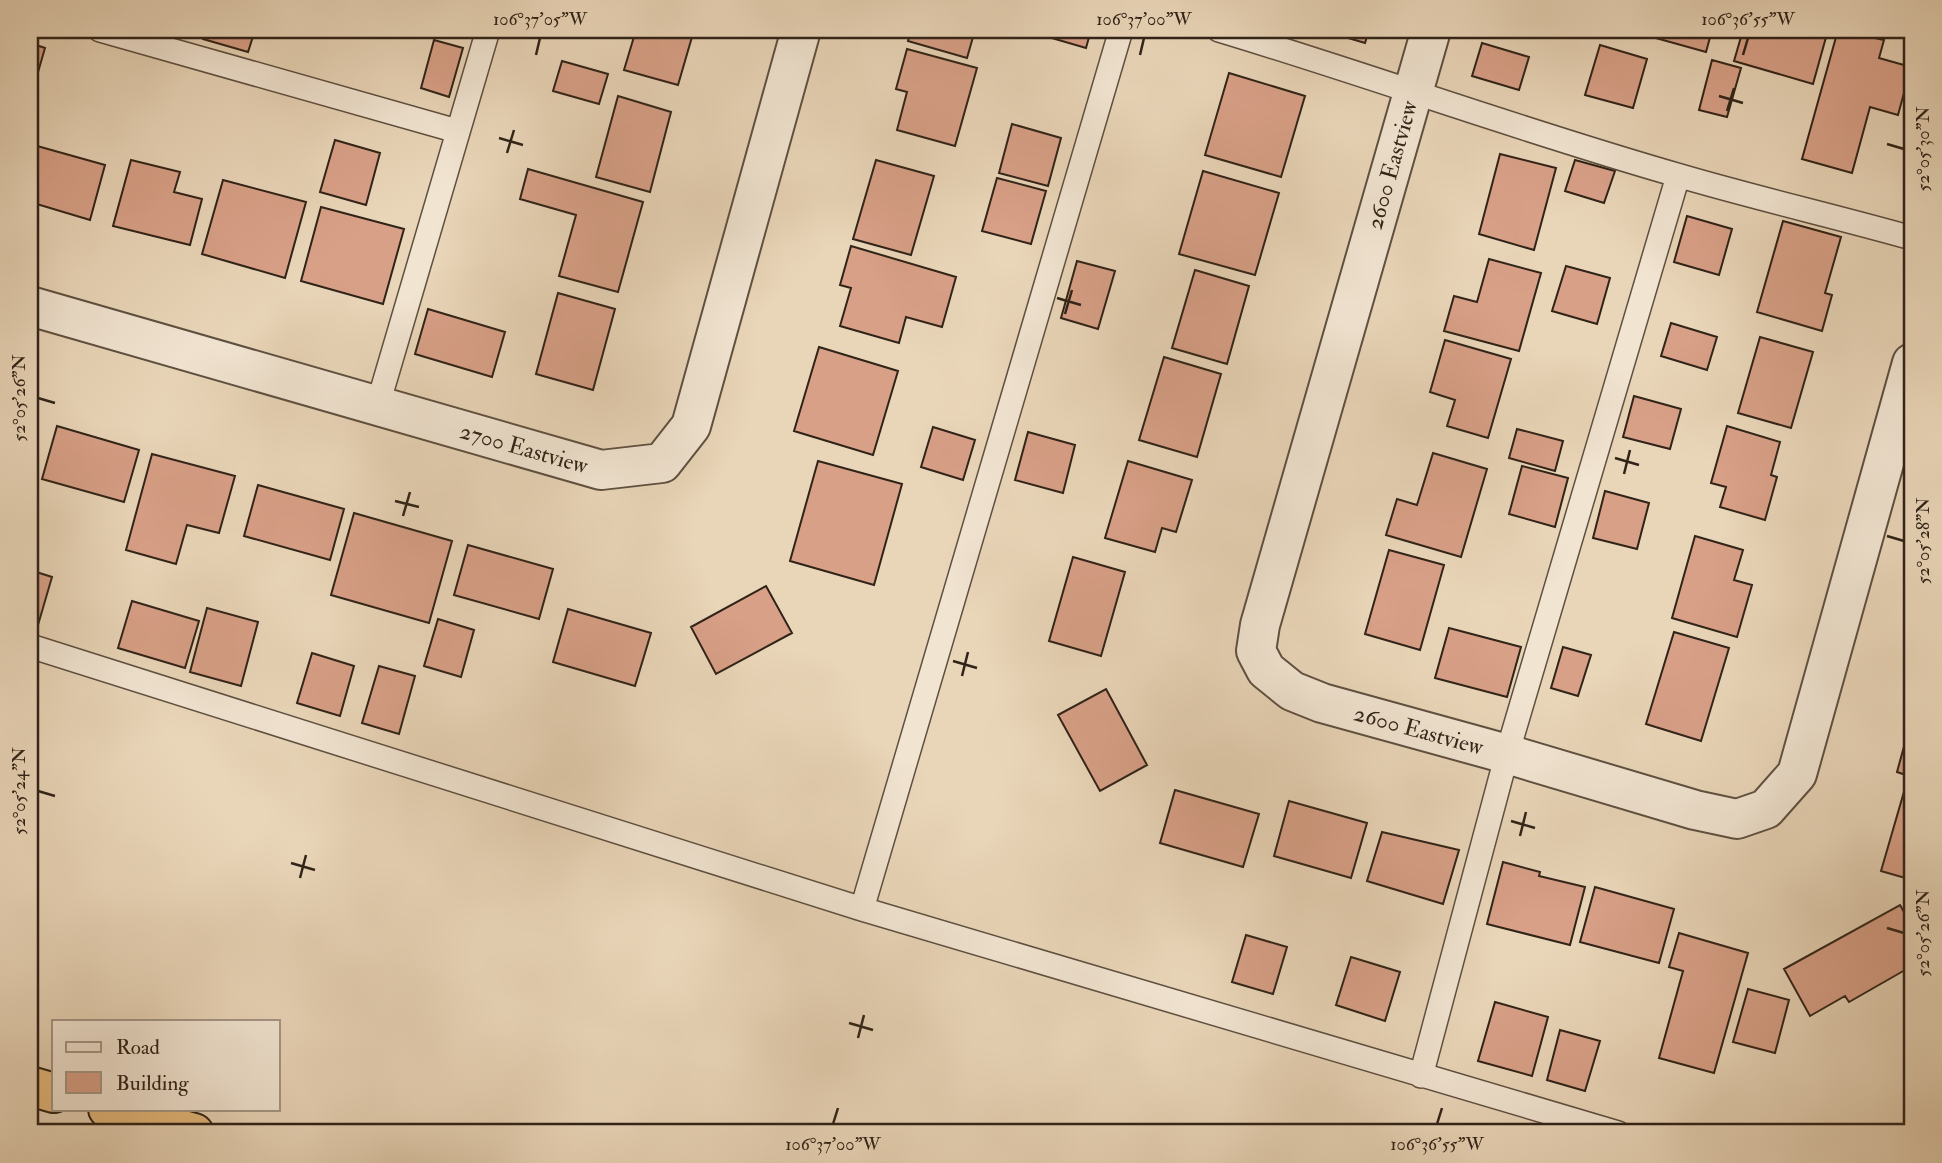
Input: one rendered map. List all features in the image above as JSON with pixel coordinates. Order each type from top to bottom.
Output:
[{"type":"highway","points":[[30,1087],[52,1092]]},
{"type":"highway","points":[[112,1110],[194,1133]]},
{"type":"street","name":"2700 Eastview","points":[[30,306],[601,470],[662,463],[691,426],[801,30]]},
{"type":"street","name":"2600 Eastview","points":[[1431,30],[1260,625],[1256,651],[1266,670],[1292,691],[1322,703],[1695,810],[1737,819],[1766,809],[1797,774],[1912,363]]},
{"type":"lane","points":[[100,30],[457,131]]},
{"type":"lane","points":[[378,404],[488,30]]},
{"type":"lane","points":[[862,909],[1121,30]]},
{"type":"lane","points":[[1219,30],[1413,90],[1447,105],[1678,176],[1912,238]]},
{"type":"lane","points":[[1421,1076],[1507,754],[1678,176]]},
{"type":"lane","points":[[30,646],[862,909],[1618,1133]]},
{"type":"building","points":[[206,30],[255,30],[248,52],[203,39]]},
{"type":"building","points":[[636,30],[694,30],[678,85],[624,70]]},
{"type":"building","points":[[911,30],[975,30],[967,58],[908,41]]},
{"type":"building","points":[[1039,30],[1091,30],[1086,48],[1038,34]]},
{"type":"building","points":[[1321,30],[1369,30],[1365,43]]},
{"type":"building","points":[[1627,30],[1712,30],[1706,52]]},
{"type":"building","points":[[1743,30],[1828,30],[1813,84],[1734,61]]},
{"type":"building","points":[[1838,30],[1884,40],[1879,58],[1911,67],[1898,115],[1870,107],[1852,173],[1802,159]]},
{"type":"building","points":[[434,40],[463,48],[449,97],[421,88]]},
{"type":"building","points":[[30,43],[45,48],[30,100]]},
{"type":"building","points":[[1482,43],[1529,57],[1519,90],[1472,76]]},
{"type":"building","points":[[1600,45],[1647,59],[1633,108],[1585,95]]},
{"type":"building","points":[[907,49],[977,68],[955,146],[897,130],[907,92],[896,89]]},
{"type":"building","points":[[1712,60],[1741,68],[1727,117],[1699,110]]},
{"type":"building","points":[[562,61],[608,74],[599,104],[553,91]]},
{"type":"building","points":[[1229,73],[1305,96],[1281,177],[1205,155]]},
{"type":"building","points":[[618,96],[671,112],[650,192],[596,177]]},
{"type":"building","points":[[1012,124],[1061,138],[1048,186],[999,173]]},
{"type":"building","points":[[335,140],[380,153],[366,205],[320,192]]},
{"type":"building","points":[[30,144],[105,165],[90,220],[30,202]]},
{"type":"building","points":[[1500,154],[1556,168],[1534,250],[1479,234]]},
{"type":"building","points":[[131,160],[180,172],[174,192],[202,199],[190,245],[113,226]]},
{"type":"building","points":[[876,160],[934,176],[911,255],[853,239]]},
{"type":"building","points":[[1575,160],[1615,171],[1604,203],[1565,191]]},
{"type":"building","points":[[528,169],[643,202],[618,292],[559,276],[576,215],[520,199]]},
{"type":"building","points":[[1203,171],[1279,193],[1255,275],[1179,254]]},
{"type":"building","points":[[997,178],[1046,191],[1031,244],[982,231]]},
{"type":"building","points":[[223,180],[306,202],[285,278],[202,254]]},
{"type":"building","points":[[321,207],[404,229],[383,304],[301,281]]},
{"type":"building","points":[[1687,216],[1732,229],[1719,275],[1674,262]]},
{"type":"building","points":[[1783,221],[1841,237],[1825,293],[1832,295],[1822,331],[1757,312]]},
{"type":"building","points":[[851,246],[956,277],[942,327],[906,317],[899,343],[840,326],[851,288],[840,285]]},
{"type":"building","points":[[1489,259],[1541,273],[1519,351],[1444,331],[1454,296],[1477,302]]},
{"type":"building","points":[[1077,261],[1115,271],[1098,329],[1061,318]]},
{"type":"building","points":[[1566,266],[1610,278],[1597,324],[1552,311]]},
{"type":"building","points":[[1195,270],[1249,286],[1227,364],[1172,348]]},
{"type":"building","points":[[558,293],[615,309],[593,390],[536,374]]},
{"type":"building","points":[[428,309],[505,332],[492,377],[415,354]]},
{"type":"building","points":[[1671,323],[1717,337],[1707,370],[1661,356]]},
{"type":"building","points":[[1760,337],[1813,352],[1791,428],[1738,413]]},
{"type":"building","points":[[1445,340],[1511,359],[1488,438],[1447,426],[1455,400],[1430,392]]},
{"type":"building","points":[[819,347],[898,371],[873,455],[794,431]]},
{"type":"building","points":[[1164,357],[1221,374],[1197,457],[1139,440]]},
{"type":"building","points":[[1634,396],[1681,409],[1670,449],[1623,437]]},
{"type":"building","points":[[30,420],[38,422],[30,451]]},
{"type":"building","points":[[57,426],[139,450],[124,502],[42,479]]},
{"type":"building","points":[[1727,426],[1780,442],[1771,475],[1777,477],[1765,520],[1720,507],[1726,487],[1711,483]]},
{"type":"building","points":[[933,427],[975,440],[963,480],[921,467]]},
{"type":"building","points":[[1517,429],[1563,441],[1555,471],[1509,458]]},
{"type":"building","points":[[1028,432],[1075,445],[1063,493],[1015,480]]},
{"type":"building","points":[[1433,453],[1487,469],[1461,557],[1386,535],[1397,499],[1417,505]]},
{"type":"building","points":[[152,454],[235,476],[219,533],[187,525],[176,564],[126,550]]},
{"type":"building","points":[[818,461],[902,484],[874,585],[790,561]]},
{"type":"building","points":[[1128,461],[1192,480],[1176,532],[1162,528],[1155,552],[1105,538]]},
{"type":"building","points":[[1522,466],[1568,478],[1555,527],[1509,514]]},
{"type":"building","points":[[258,485],[344,509],[330,560],[244,536]]},
{"type":"building","points":[[1605,491],[1649,503],[1637,549],[1593,538]]},
{"type":"building","points":[[354,513],[452,541],[429,623],[331,595]]},
{"type":"building","points":[[1695,536],[1743,550],[1734,580],[1752,585],[1737,637],[1672,618]]},
{"type":"building","points":[[468,545],[553,569],[539,619],[454,595]]},
{"type":"building","points":[[1389,550],[1444,565],[1420,650],[1365,634]]},
{"type":"building","points":[[1073,557],[1125,572],[1101,656],[1049,641]]},
{"type":"building","points":[[30,570],[52,577],[38,625],[30,622]]},
{"type":"building","points":[[766,586],[792,633],[716,674],[691,627]]},
{"type":"building","points":[[132,601],[199,621],[185,668],[118,648]]},
{"type":"building","points":[[207,608],[258,622],[241,686],[190,672]]},
{"type":"building","points":[[568,609],[651,633],[635,686],[553,662]]},
{"type":"building","points":[[438,619],[474,630],[461,677],[424,666]]},
{"type":"building","points":[[1449,628],[1521,647],[1507,697],[1435,678]]},
{"type":"building","points":[[1674,632],[1729,648],[1701,741],[1646,724]]},
{"type":"building","points":[[1563,647],[1591,655],[1578,696],[1551,688]]},
{"type":"building","points":[[312,653],[354,666],[340,716],[297,703]]},
{"type":"building","points":[[379,666],[415,676],[399,734],[362,723]]},
{"type":"building","points":[[1106,689],[1147,765],[1100,791],[1058,715]]},
{"type":"building","points":[[1912,717],[1912,777],[1897,772]]},
{"type":"building","points":[[1908,778],[1912,780],[1912,880],[1881,871]]},
{"type":"building","points":[[1175,790],[1259,814],[1243,867],[1160,843]]},
{"type":"building","points":[[1289,801],[1367,823],[1351,878],[1274,856]]},
{"type":"building","points":[[1382,832],[1459,850],[1443,904],[1367,881]]},
{"type":"building","points":[[1503,862],[1540,872],[1539,876],[1585,887],[1570,945],[1487,924]]},
{"type":"building","points":[[1595,887],[1674,909],[1659,963],[1580,942]]},
{"type":"building","points":[[1900,905],[1912,926],[1912,966],[1849,1002],[1845,996],[1810,1016],[1784,969]]},
{"type":"building","points":[[1679,933],[1748,953],[1714,1073],[1659,1058],[1683,971],[1669,967]]},
{"type":"building","points":[[1246,935],[1287,947],[1273,994],[1232,982]]},
{"type":"building","points":[[1351,957],[1400,972],[1385,1021],[1336,1005]]},
{"type":"building","points":[[1748,989],[1789,1000],[1775,1053],[1733,1042]]},
{"type":"building","points":[[1495,1002],[1548,1017],[1532,1076],[1478,1061]]},
{"type":"building","points":[[1560,1030],[1600,1041],[1585,1091],[1547,1080]]}]
